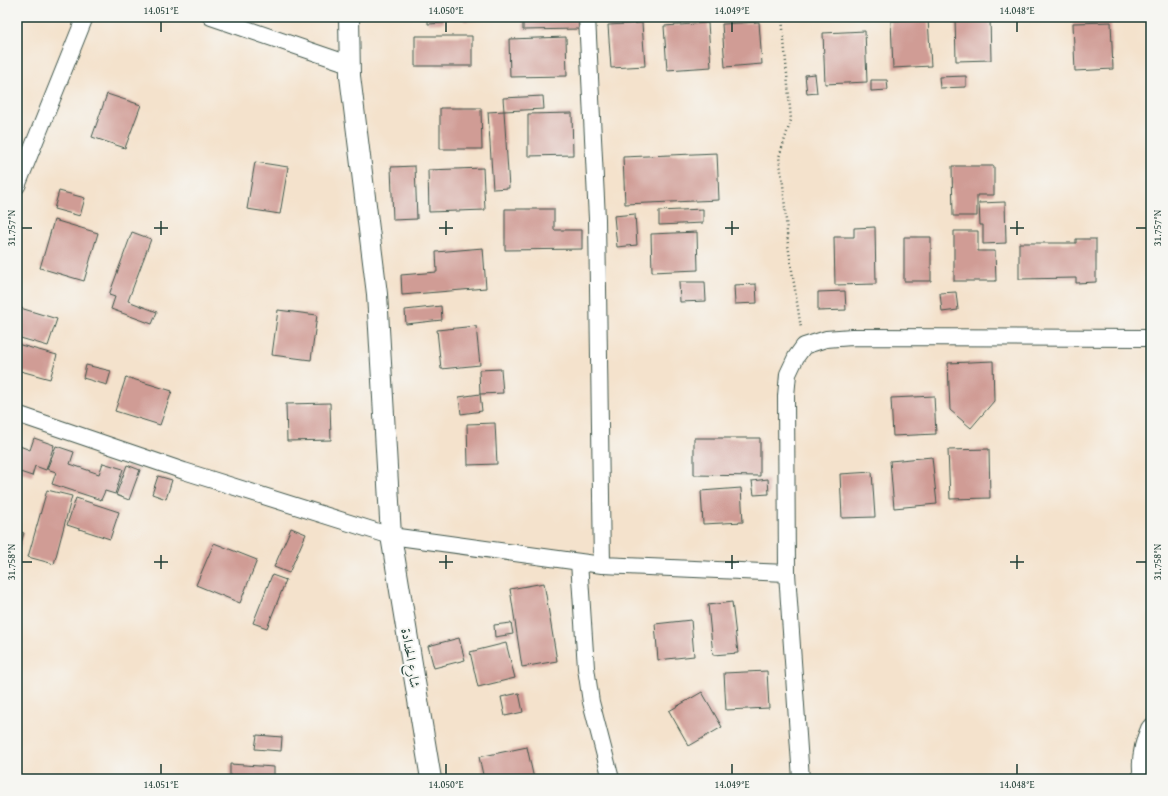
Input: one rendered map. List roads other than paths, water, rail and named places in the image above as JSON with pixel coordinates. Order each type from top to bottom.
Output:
[{"type":"street","points":[[17,186],[85,17]]},
{"type":"street","points":[[211,17],[349,64]]},
{"type":"street","name":"شارع الحدادة","points":[[349,17],[350,76],[377,294],[391,536],[431,779]]},
{"type":"street","points":[[587,17],[597,219],[602,566]]},
{"type":"street","points":[[801,779],[787,573],[786,396],[788,374],[796,357],[804,346],[826,339],[852,337],[1151,338]]},
{"type":"street","points":[[17,414],[184,471],[391,536],[602,566],[787,573]]},
{"type":"street","points":[[579,562],[586,668],[591,702],[611,779]]},
{"type":"street","points":[[1144,779],[1143,757],[1151,729]]}]
